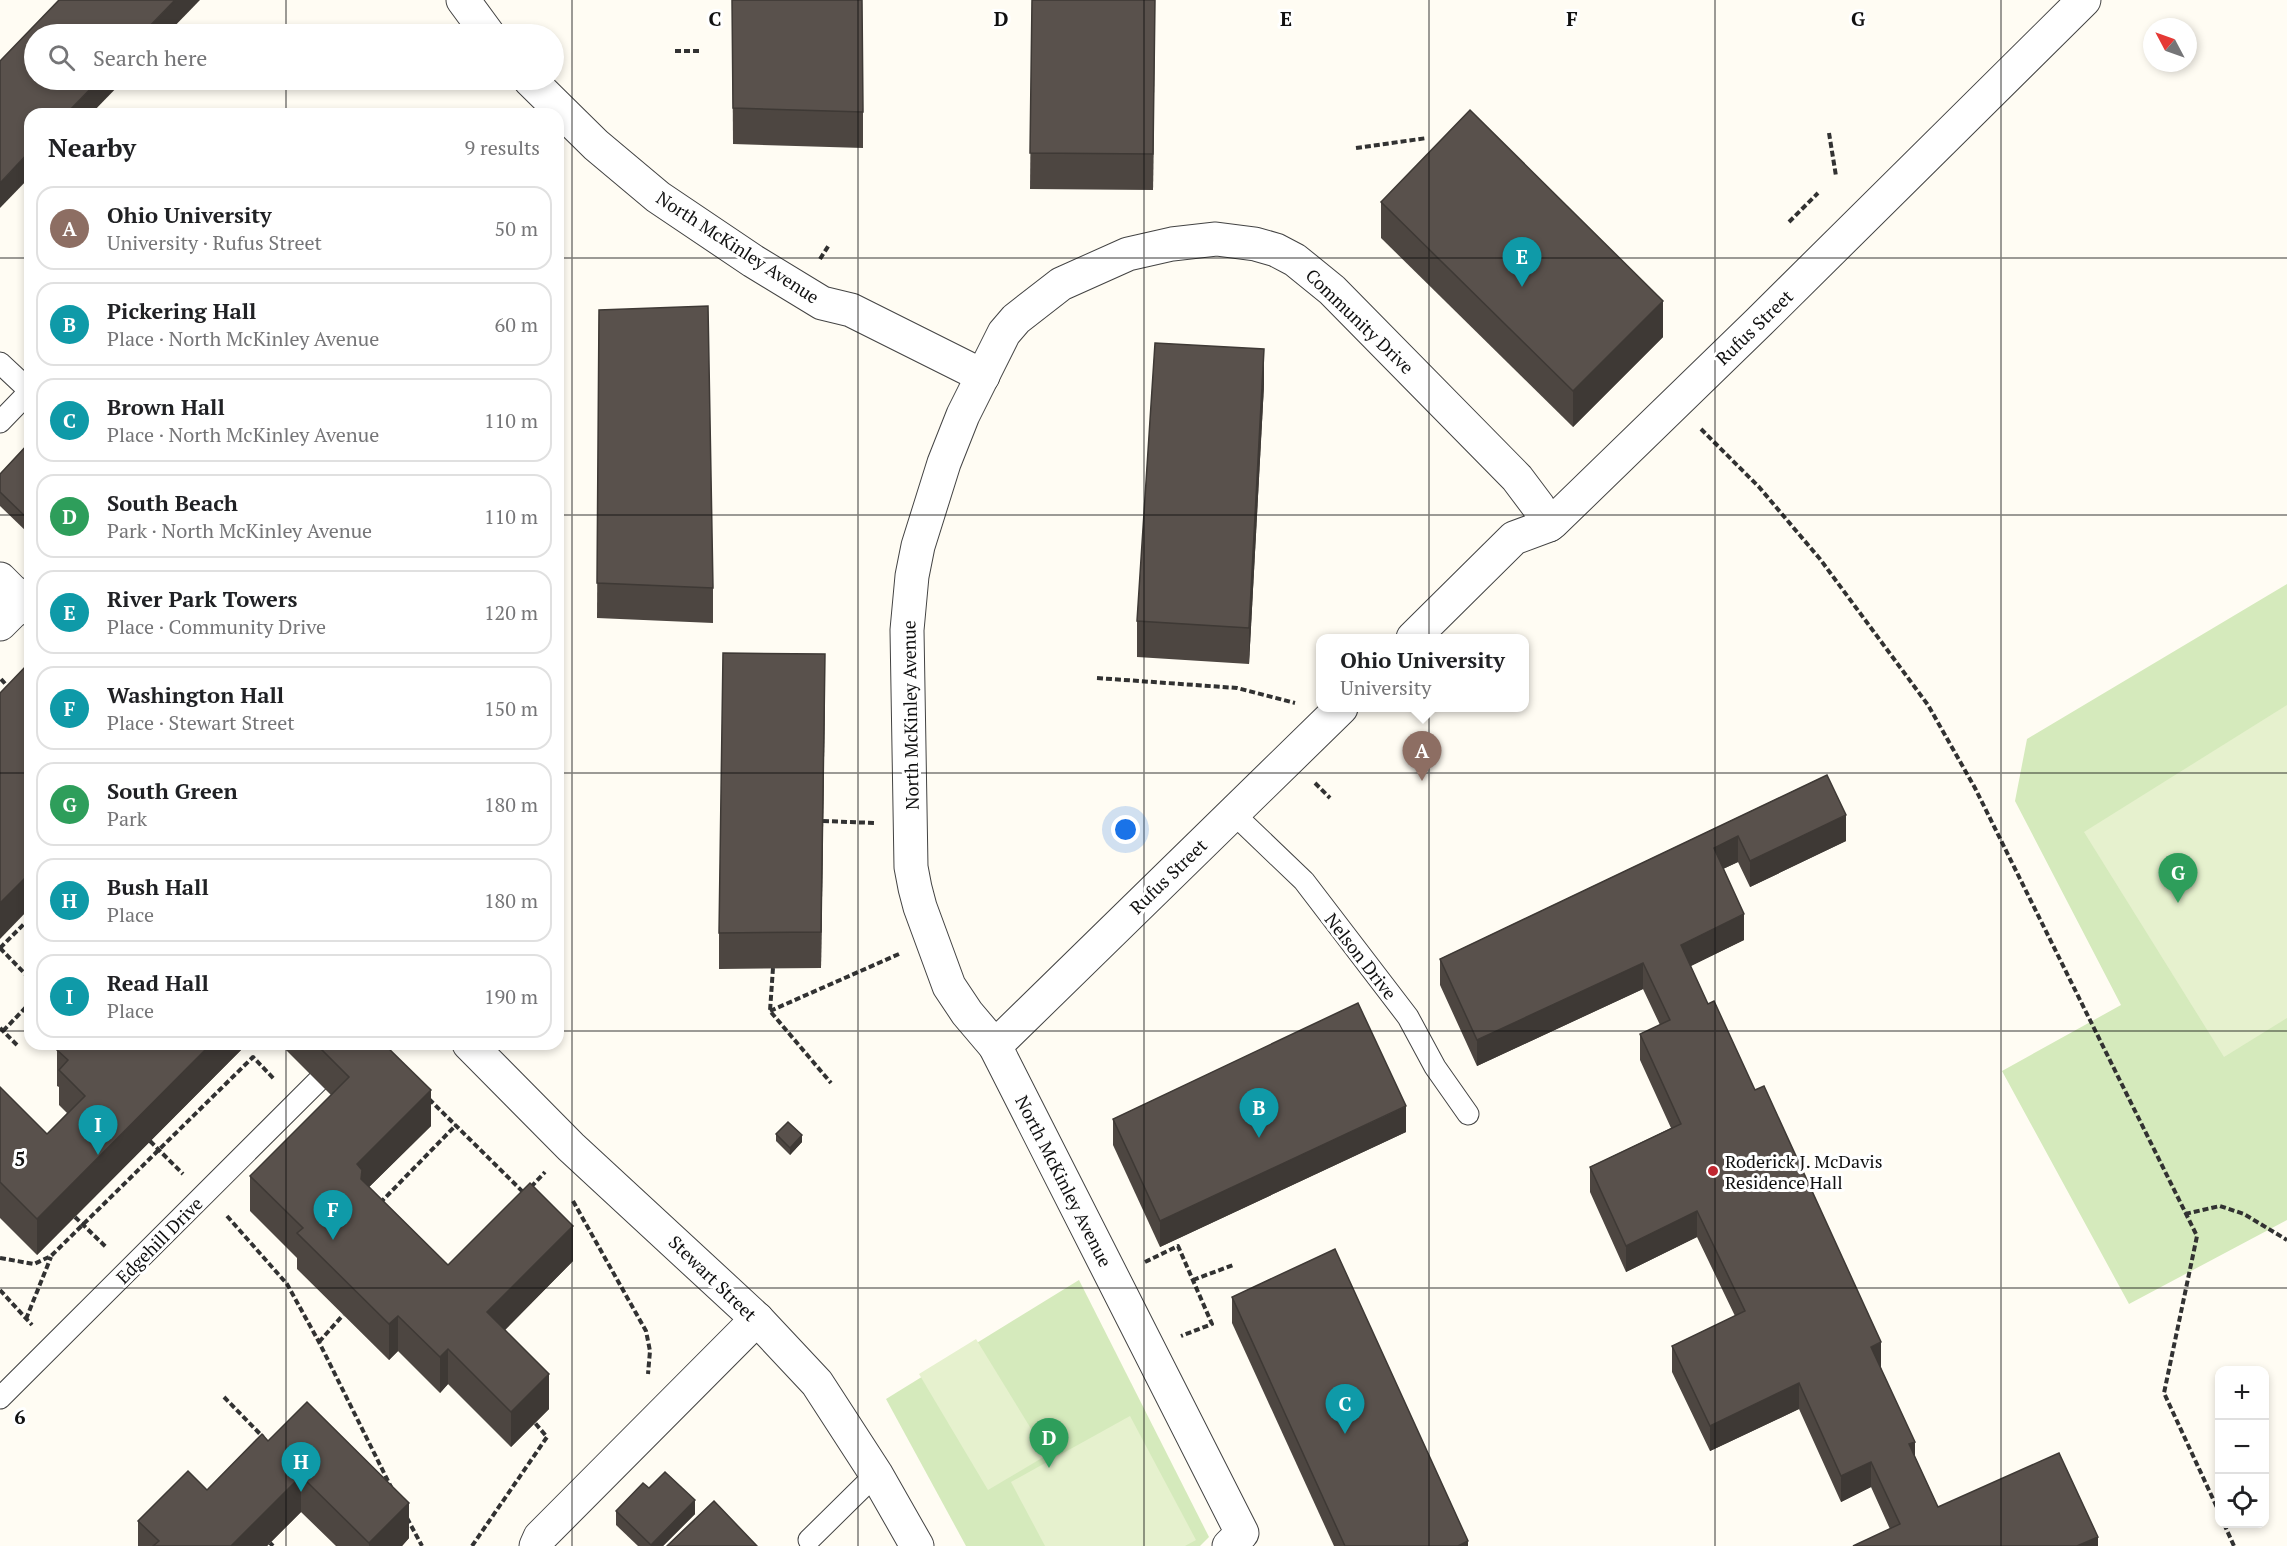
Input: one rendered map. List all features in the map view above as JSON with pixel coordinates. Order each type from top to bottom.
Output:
[{"type":"street","points":[[463,0],[481,24]]},
{"type":"street","name":"Rufus Street","points":[[1418,634],[1514,538],[1548,525],[1759,322],[2084,0]]},
{"type":"street","name":"North McKinley Avenue","points":[[540,90],[558,108]]},
{"type":"street","name":"North McKinley Avenue","points":[[564,113],[596,145],[658,197],[753,261],[822,303],[851,310],[983,376],[963,415],[944,463],[918,546],[911,586],[907,682],[911,867],[920,907],[949,986],[967,1013],[995,1046],[1236,1540]]},
{"type":"street","name":"Community Drive","points":[[983,376],[1004,333],[1016,318],[1061,284],[1128,254],[1172,244],[1216,239],[1255,244],[1276,250],[1295,260],[1332,290],[1517,478],[1538,506],[1548,525]]},
{"type":"street","points":[[0,579],[21,607]]},
{"type":"street","name":"Rufus Street","points":[[995,1046],[1337,712]]},
{"type":"street","name":"Stewart Street","points":[[475,1050],[571,1147],[757,1319],[817,1383],[876,1474],[917,1546]]},
{"type":"street","points":[[536,1546],[540,1537],[757,1319]]},
{"type":"lane","points":[[0,363],[24,385]]},
{"type":"lane","points":[[0,422],[24,397]]},
{"type":"lane","name":"Nelson Drive","points":[[1233,813],[1304,881],[1408,1017],[1436,1067],[1468,1114]]},
{"type":"lane","name":"Edgehill Drive","points":[[0,1398],[318,1081]]},
{"type":"lane","points":[[809,1540],[876,1474]]},
{"type":"path","points":[[675,51],[699,51]]},
{"type":"path","points":[[1829,133],[1836,176]]},
{"type":"path","points":[[1356,148],[1427,138]]},
{"type":"path","points":[[1789,222],[1818,193]]},
{"type":"path","points":[[1695,423],[1759,487],[1820,559],[1928,705],[1975,788],[2197,1236],[2164,1393],[2215,1503]]},
{"type":"path","points":[[1097,678],[1237,688],[1288,700],[1302,709]]},
{"type":"path","points":[[0,679],[17,697]]},
{"type":"path","points":[[1309,777],[1330,798]]},
{"type":"path","points":[[824,822],[882,823]]},
{"type":"path","points":[[24,924],[0,948],[24,973]]},
{"type":"path","points":[[770,1011],[905,951]]},
{"type":"path","points":[[773,968],[770,1011],[831,1083]]},
{"type":"path","points":[[19,1047],[1,1030],[24,1009]]},
{"type":"path","points":[[0,1258],[34,1264],[51,1256],[253,1057],[283,1088]]},
{"type":"path","points":[[425,1096],[530,1200]]},
{"type":"path","points":[[374,1210],[456,1125]]},
{"type":"path","points":[[150,1141],[190,1180]]},
{"type":"path","points":[[531,1187],[548,1169]]},
{"type":"path","points":[[572,1199],[646,1331],[650,1351],[647,1376]]},
{"type":"path","points":[[2185,1214],[2220,1206],[2244,1214],[2287,1240]]},
{"type":"path","points":[[225,1214],[287,1284],[395,1494]]},
{"type":"path","points":[[75,1217],[114,1255]]},
{"type":"path","points":[[1139,1265],[1178,1246],[1212,1323],[1176,1338]]},
{"type":"path","points":[[26,1318],[51,1256]]},
{"type":"path","points":[[1193,1280],[1233,1265]]},
{"type":"path","points":[[0,1290],[38,1331]]},
{"type":"path","points":[[318,1342],[343,1315]]},
{"type":"path","points":[[224,1397],[270,1444]]},
{"type":"path","points":[[472,1546],[547,1437],[535,1424]]},
{"type":"path","points":[[405,1514],[423,1546]]},
{"type":"path","points":[[2226,1528],[2234,1546]]},
{"type":"green space","points":[[2287,584],[2287,1220],[2129,1304],[2002,1071],[2121,1005],[2015,801],[2027,739]]},
{"type":"green space","points":[[2287,705],[2287,1018],[2224,1057],[2084,832]]},
{"type":"green space","points":[[1079,1280],[1209,1537],[1200,1546],[966,1546],[886,1399]]},
{"type":"green space","points":[[976,1339],[1047,1455],[988,1490],[919,1374]]},
{"type":"green space","points":[[1130,1416],[1196,1540],[1185,1546],[1045,1546],[1011,1482]]},
{"type":"building","points":[[59,0],[175,0],[152,24],[36,24]]},
{"type":"building","points":[[732,0],[862,0],[863,112],[733,108]]},
{"type":"building","points":[[1032,0],[1155,0],[1153,154],[1030,153]]},
{"type":"building","points":[[24,36],[24,90],[89,90],[72,108],[24,108],[24,157],[0,183],[0,61]]},
{"type":"building","points":[[1470,110],[1663,301],[1573,391],[1381,202]]},
{"type":"building","points":[[708,306],[713,588],[597,583],[599,310]]},
{"type":"building","points":[[1155,343],[1264,349],[1249,628],[1137,621]]},
{"type":"building","points":[[24,448],[24,515],[0,492],[0,474]]},
{"type":"building","points":[[723,653],[825,654],[821,932],[719,933]]},
{"type":"building","points":[[24,668],[24,879],[0,903],[0,693]]},
{"type":"building","name":"Roderick J. McDavis Residence Hall","points":[[1827,775],[1846,815],[1750,861],[1738,836],[1714,848],[1744,914],[1681,945],[1708,1004],[1714,1001],[1755,1090],[1764,1086],[1881,1342],[1871,1347],[1915,1442],[1909,1444],[1938,1507],[2059,1453],[2098,1537],[2077,1546],[1853,1546],[1900,1524],[1871,1462],[1841,1476],[1799,1383],[1710,1426],[1672,1346],[1745,1311],[1697,1211],[1626,1246],[1590,1167],[1681,1124],[1640,1034],[1670,1020],[1643,963],[1477,1040],[1440,959]]},
{"type":"building","points":[[1358,1003],[1406,1106],[1160,1221],[1113,1119]]},
{"type":"building","points":[[57,1050],[205,1050],[37,1219],[0,1182],[0,1087],[47,1134],[85,1096],[59,1070],[68,1060]]},
{"type":"building","points":[[322,1050],[390,1050],[431,1090],[357,1164],[362,1170],[361,1179],[448,1265],[530,1183],[573,1226],[487,1312],[549,1374],[511,1412],[448,1349],[440,1357],[398,1316],[389,1324],[297,1233],[303,1228],[250,1176],[349,1077]]},
{"type":"building","points":[[788,1122],[802,1135],[790,1148],[776,1134]]},
{"type":"building","points":[[1335,1249],[1468,1541],[1458,1546],[1345,1546],[1232,1297]]},
{"type":"building","points":[[307,1402],[409,1503],[369,1543],[301,1476],[231,1546],[153,1546],[159,1541],[138,1521],[188,1471],[207,1490],[262,1434],[268,1441]]},
{"type":"building","points":[[665,1472],[695,1500],[651,1545],[616,1511],[643,1483],[649,1488]]},
{"type":"building","points":[[714,1501],[757,1546],[667,1546]]},
{"type":"place","name":"River Park Towers","points":[[1522,287]]},
{"type":"place","name":"Ohio University","points":[[1422,781]]},
{"type":"place","name":"South Green","points":[[2178,903]]},
{"type":"place","name":"Pickering Hall","points":[[1259,1138]]},
{"type":"place","name":"Read Hall","points":[[98,1155]]},
{"type":"place","name":"Roderick J. McDavis Residence Hall","points":[[1713,1171]]},
{"type":"place","name":"Washington Hall","points":[[333,1240]]},
{"type":"place","name":"Brown Hall","points":[[1345,1434]]},
{"type":"place","name":"South Beach","points":[[1049,1468]]},
{"type":"place","name":"Bush Hall","points":[[301,1492]]}]
